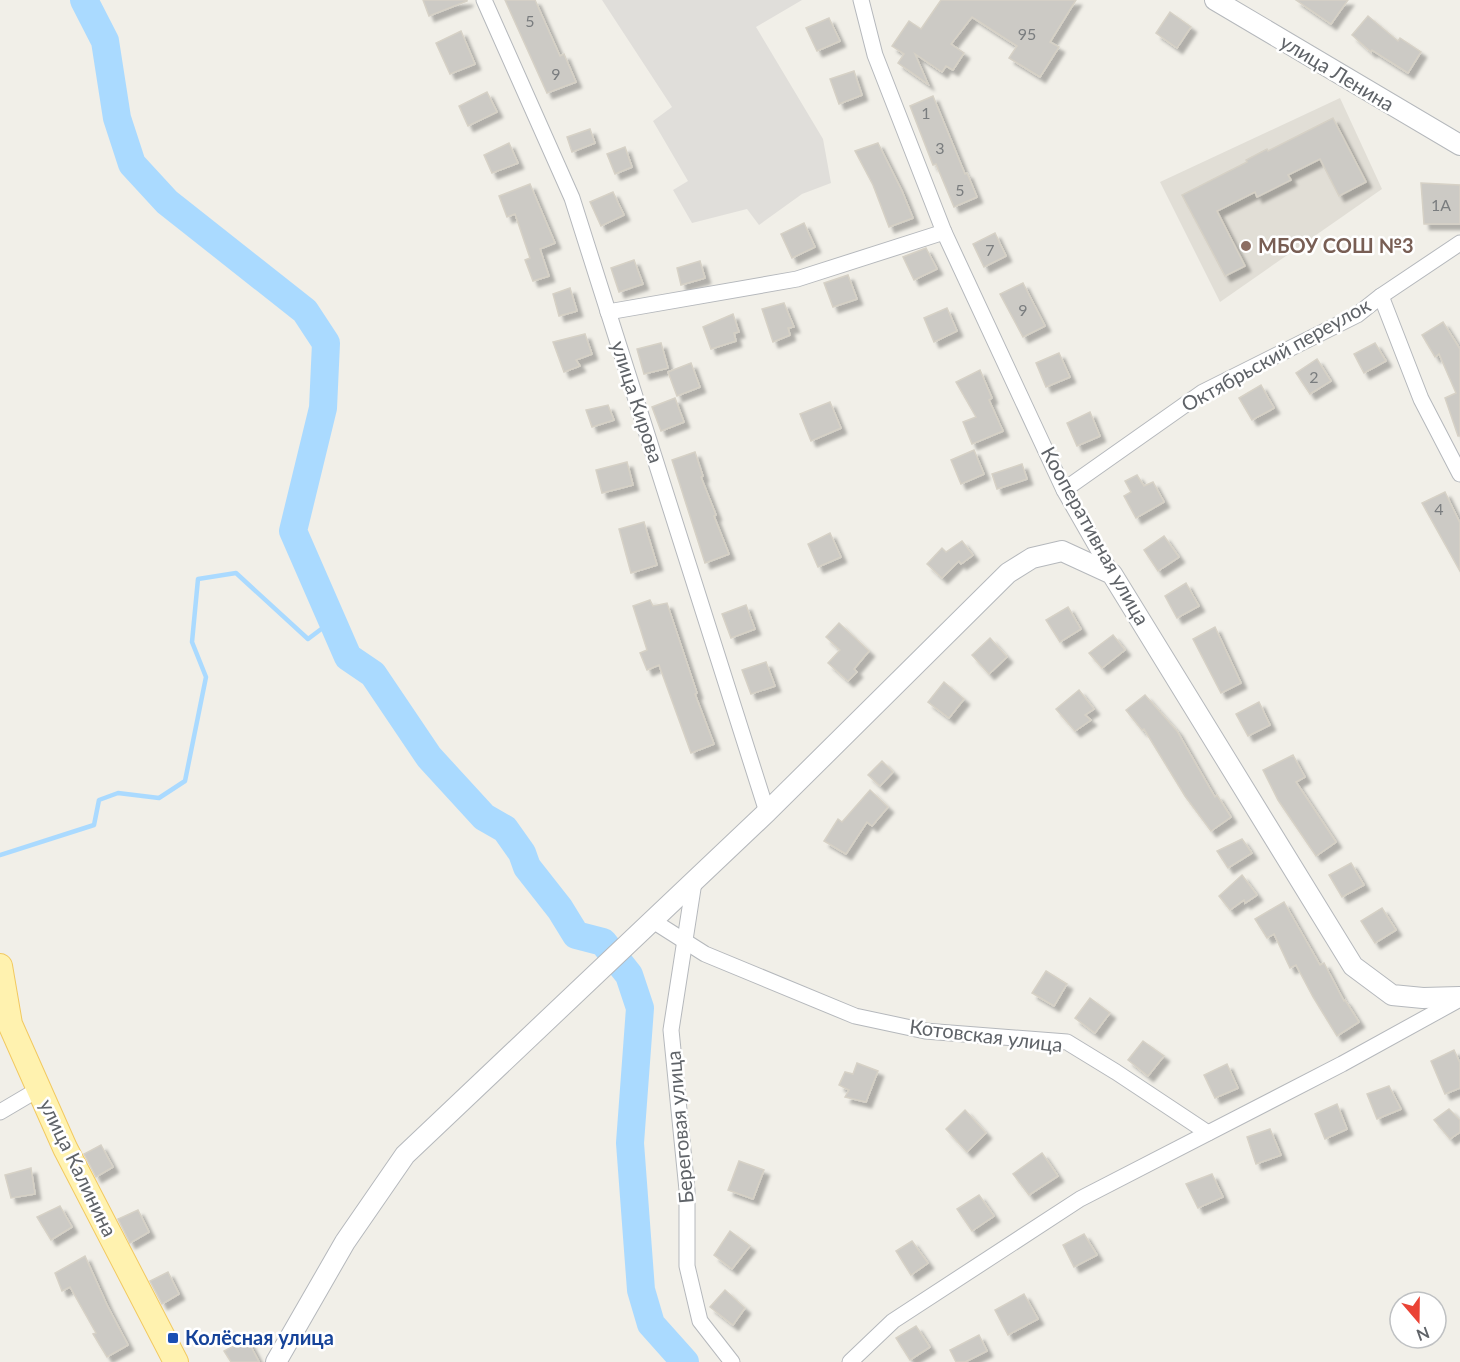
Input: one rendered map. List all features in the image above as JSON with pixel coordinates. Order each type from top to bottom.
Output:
[{"type":"main road","name":"улица Калинина","points":[[0,966],[10,1024],[65,1148],[176,1362]]},
{"type":"street","name":"улица Кирова","points":[[484,0],[572,198],[767,812]]},
{"type":"street","name":"Кооперативная улица","points":[[861,0],[876,55],[944,232],[1064,490],[1112,574],[1353,966],[1392,995],[1423,999],[1460,998]]},
{"type":"street","name":"улица Ленина","points":[[1215,0],[1460,145]]},
{"type":"street","points":[[608,312],[797,279],[944,232]]},
{"type":"street","name":"Октябрьский переулок","points":[[1064,490],[1203,392],[1357,315],[1381,296],[1460,243]]},
{"type":"street","points":[[1381,296],[1420,399],[1460,474]]},
{"type":"street","points":[[276,1362],[345,1242],[405,1155],[767,812],[1008,573],[1032,558],[1062,551],[1112,574]]},
{"type":"street","name":"Береговая улица","points":[[694,882],[670,1030],[687,1190],[687,1266],[700,1321],[732,1362]]},
{"type":"street","name":"Котовская улица","points":[[650,924],[685,941],[705,954],[855,1016],[925,1031],[1066,1042],[1208,1133]]},
{"type":"street","points":[[850,1362],[893,1321],[1070,1206],[1341,1064],[1460,998]]},
{"type":"street","points":[[0,1112],[39,1089]]},
{"type":"shaded area","points":[[602,0],[802,0],[756,27],[823,139],[831,183],[802,194],[759,225],[747,209],[692,223],[673,190],[688,181],[653,121],[672,107]]},
{"type":"shaded area","name":"МБОУ СОШ №3","points":[[1340,98],[1382,189],[1220,302],[1160,182]]},
{"type":"building","points":[[423,0],[467,0],[467,1],[429,16]]},
{"type":"building","points":[[505,0],[535,0],[560,56],[564,54],[576,82],[547,93]]},
{"type":"building","points":[[941,0],[1076,0],[1050,42],[1059,47],[1040,77],[1009,58],[1017,46],[972,17],[951,44],[964,53],[953,70],[946,66],[942,72],[915,54],[928,84],[898,63],[904,54],[892,46],[909,21],[921,29]]},
{"type":"building","points":[[1296,0],[1348,0],[1331,24]]},
{"type":"building","points":[[1170,12],[1191,27],[1177,48],[1156,33]]},
{"type":"building","points":[[1368,16],[1398,41],[1400,38],[1421,52],[1408,73],[1372,50],[1371,52],[1352,35]]},
{"type":"building","points":[[829,18],[840,41],[817,51],[806,28]]},
{"type":"building","points":[[461,31],[475,64],[450,74],[436,43]]},
{"type":"building","points":[[854,71],[862,95],[839,104],[830,79]]},
{"type":"building","points":[[487,92],[497,112],[468,126],[459,106]]},
{"type":"building","points":[[933,96],[965,174],[967,173],[977,197],[954,207],[936,164],[933,165],[910,106]]},
{"type":"building","points":[[1333,118],[1366,182],[1339,196],[1320,159],[1288,175],[1291,180],[1257,197],[1255,192],[1217,211],[1245,266],[1225,276],[1182,195],[1247,162],[1246,160],[1267,149],[1268,151]]},
{"type":"building","points":[[590,129],[595,143],[572,152],[567,137]]},
{"type":"building","points":[[509,143],[518,163],[492,173],[484,155]]},
{"type":"building","points":[[878,143],[913,218],[889,227],[873,185],[855,151]]},
{"type":"building","points":[[625,147],[632,167],[615,174],[607,154]]},
{"type":"building","points":[[1421,183],[1460,185],[1460,224],[1424,224]]},
{"type":"building","points":[[530,184],[555,243],[540,249],[549,276],[533,281],[525,260],[530,258],[515,214],[507,217],[499,196]]},
{"type":"building","points":[[613,192],[624,215],[601,226],[590,202]]},
{"type":"building","points":[[804,223],[815,247],[792,258],[781,234]]},
{"type":"building","points":[[995,233],[1006,256],[984,267],[973,244]]},
{"type":"building","points":[[926,248],[937,269],[914,280],[903,257]]},
{"type":"building","points":[[634,260],[643,284],[619,292],[611,268]]},
{"type":"building","points":[[700,261],[705,278],[681,285],[677,268]]},
{"type":"building","points":[[848,275],[857,299],[833,307],[824,283]]},
{"type":"building","points":[[1023,283],[1045,326],[1023,337],[1000,294]]},
{"type":"building","points":[[570,288],[577,311],[559,316],[553,294]]},
{"type":"building","points":[[784,303],[794,327],[788,328],[790,335],[773,342],[762,309]]},
{"type":"building","points":[[947,308],[957,331],[934,342],[924,318]]},
{"type":"building","points":[[733,314],[739,332],[734,333],[736,341],[711,349],[703,327]]},
{"type":"building","points":[[1443,322],[1460,349],[1460,436],[1458,436],[1445,398],[1456,393],[1439,354],[1435,357],[1422,335]]},
{"type":"building","points":[[585,334],[592,354],[576,360],[580,366],[564,372],[553,342]]},
{"type":"building","points":[[661,343],[668,368],[644,374],[637,349]]},
{"type":"building","points":[[1375,343],[1386,361],[1364,373],[1354,354]]},
{"type":"building","points":[[1059,353],[1070,377],[1046,387],[1036,363]]},
{"type":"building","points":[[1317,359],[1331,381],[1310,394],[1296,373]]},
{"type":"building","points":[[691,363],[700,387],[677,396],[668,372]]},
{"type":"building","points":[[980,370],[992,398],[989,400],[1003,431],[972,444],[963,422],[976,417],[956,382]]},
{"type":"building","points":[[1261,385],[1274,408],[1252,420],[1239,398]]},
{"type":"building","points":[[675,398],[684,422],[661,431],[652,407]]},
{"type":"building","points":[[830,402],[841,428],[811,441],[800,414]]},
{"type":"building","points":[[608,405],[614,420],[592,427],[586,410]]},
{"type":"building","points":[[1090,412],[1100,436],[1077,446],[1067,423]]},
{"type":"building","points":[[974,450],[984,474],[961,484],[951,460]]},
{"type":"building","points":[[695,452],[703,476],[701,477],[716,515],[714,516],[729,554],[705,563],[672,460]]},
{"type":"building","points":[[627,462],[633,485],[602,493],[596,470]]},
{"type":"building","points":[[1022,464],[1027,479],[997,489],[992,474]]},
{"type":"building","points":[[1137,475],[1144,486],[1153,482],[1164,502],[1136,518],[1124,496],[1131,492],[1125,481]]},
{"type":"building","points":[[1445,492],[1460,523],[1460,571],[1422,503]]},
{"type":"building","points":[[644,522],[657,565],[631,573],[619,529]]},
{"type":"building","points":[[830,533],[841,557],[818,567],[808,544]]},
{"type":"building","points":[[1164,536],[1179,557],[1158,571],[1144,550]]},
{"type":"building","points":[[962,541],[973,555],[961,564],[959,561],[942,578],[927,564],[942,548],[946,552]]},
{"type":"building","points":[[1186,583],[1199,606],[1177,618],[1165,596]]},
{"type":"building","points":[[650,600],[653,606],[667,603],[697,693],[695,694],[714,744],[691,753],[659,665],[647,670],[640,653],[647,650],[633,606]]},
{"type":"building","points":[[746,605],[755,629],[731,638],[722,614]]},
{"type":"building","points":[[1068,607],[1081,629],[1060,642],[1046,620]]},
{"type":"building","points":[[839,623],[869,651],[854,669],[857,672],[848,681],[828,663],[840,650],[826,637]]},
{"type":"building","points":[[1215,627],[1241,683],[1221,693],[1193,639]]},
{"type":"building","points":[[1113,635],[1125,650],[1102,668],[1089,653]]},
{"type":"building","points":[[990,638],[1007,657],[989,674],[972,655]]},
{"type":"building","points":[[766,662],[775,686],[751,694],[742,670]]},
{"type":"building","points":[[944,682],[964,699],[949,718],[928,702]]},
{"type":"building","points":[[1079,690],[1094,709],[1085,715],[1091,720],[1075,731],[1056,709]]},
{"type":"building","points":[[1145,695],[1177,731],[1215,797],[1217,795],[1231,817],[1211,831],[1185,796],[1144,729],[1142,730],[1126,710]]},
{"type":"building","points":[[1259,702],[1270,725],[1248,736],[1236,714]]},
{"type":"building","points":[[1293,755],[1305,777],[1296,782],[1336,842],[1316,856],[1278,800],[1263,770]]},
{"type":"building","points":[[882,761],[893,772],[880,786],[868,775]]},
{"type":"building","points":[[870,790],[888,807],[872,826],[867,822],[846,854],[824,841],[838,819],[842,822]]},
{"type":"building","points":[[1242,839],[1252,853],[1228,868],[1217,851]]},
{"type":"building","points":[[1351,863],[1364,885],[1342,897],[1329,875]]},
{"type":"building","points":[[1242,875],[1257,895],[1245,903],[1244,900],[1230,910],[1219,896]]},
{"type":"building","points":[[1284,902],[1320,965],[1324,963],[1344,1001],[1359,1022],[1337,1036],[1296,965],[1290,968],[1274,934],[1267,938],[1255,919]]},
{"type":"building","points":[[1382,908],[1396,930],[1375,943],[1361,921]]},
{"type":"building","points":[[1046,971],[1067,984],[1054,1006],[1032,993]]},
{"type":"building","points":[[1090,998],[1110,1013],[1095,1033],[1075,1018]]},
{"type":"building","points":[[1143,1041],[1164,1056],[1148,1076],[1128,1060]]},
{"type":"building","points":[[1454,1050],[1460,1063],[1460,1088],[1445,1094],[1431,1061]]},
{"type":"building","points":[[857,1063],[878,1071],[866,1102],[845,1097],[849,1090],[839,1085],[845,1072],[853,1074]]},
{"type":"building","points":[[1227,1064],[1238,1088],[1215,1098],[1204,1075]]},
{"type":"building","points":[[1389,1086],[1401,1109],[1377,1119],[1367,1094]]},
{"type":"building","points":[[1337,1104],[1347,1129],[1325,1139],[1315,1114]]},
{"type":"building","points":[[1449,1109],[1460,1120],[1460,1132],[1450,1139],[1434,1120]]},
{"type":"building","points":[[965,1110],[986,1133],[967,1152],[946,1129]]},
{"type":"building","points":[[1270,1129],[1281,1155],[1256,1164],[1247,1137]]},
{"type":"building","points":[[101,1145],[113,1167],[96,1177],[84,1154]]},
{"type":"building","points":[[1042,1153],[1058,1176],[1029,1195],[1013,1174]]},
{"type":"building","points":[[739,1161],[764,1170],[753,1199],[728,1190]]},
{"type":"building","points":[[31,1168],[35,1194],[11,1198],[5,1175]]},
{"type":"building","points":[[1212,1174],[1223,1197],[1198,1208],[1186,1184]]},
{"type":"building","points":[[979,1195],[994,1216],[972,1231],[957,1209]]},
{"type":"building","points":[[60,1206],[72,1227],[51,1240],[37,1217]]},
{"type":"building","points":[[138,1210],[149,1232],[130,1243],[118,1219]]},
{"type":"building","points":[[730,1231],[750,1246],[732,1269],[714,1255]]},
{"type":"building","points":[[1084,1234],[1097,1255],[1074,1267],[1063,1245]]},
{"type":"building","points":[[912,1241],[928,1263],[911,1275],[896,1251]]},
{"type":"building","points":[[85,1256],[128,1345],[107,1357],[70,1287],[62,1291],[55,1273]]},
{"type":"building","points":[[168,1272],[179,1294],[162,1304],[150,1281]]},
{"type":"building","points":[[725,1290],[745,1308],[733,1325],[710,1307]]},
{"type":"building","points":[[1024,1294],[1038,1319],[1008,1335],[995,1310]]},
{"type":"building","points":[[916,1326],[930,1347],[910,1360],[896,1338]]},
{"type":"building","points":[[979,1335],[987,1351],[965,1362],[956,1362],[950,1350]]},
{"type":"building","points":[[247,1339],[259,1362],[231,1362],[224,1351]]},
{"type":"waterway","points":[[84,0],[105,41],[117,118],[132,164],[167,202],[305,311],[326,343],[323,408],[293,531],[348,657],[373,674],[429,757],[484,817],[505,829],[522,853],[527,867],[560,909],[576,935],[603,942],[629,975],[640,1008],[630,1143],[641,1290],[651,1324],[685,1362]]},
{"type":"waterway","points":[[0,855],[94,825],[99,800],[118,793],[159,798],[185,781],[206,677],[192,642],[198,579],[236,573],[308,639],[332,621]]},
{"type":"place","name":"МБОУ СОШ №3","points":[[1246,246]]},
{"type":"place","name":"Колёсная улица","points":[[173,1338]]}]
